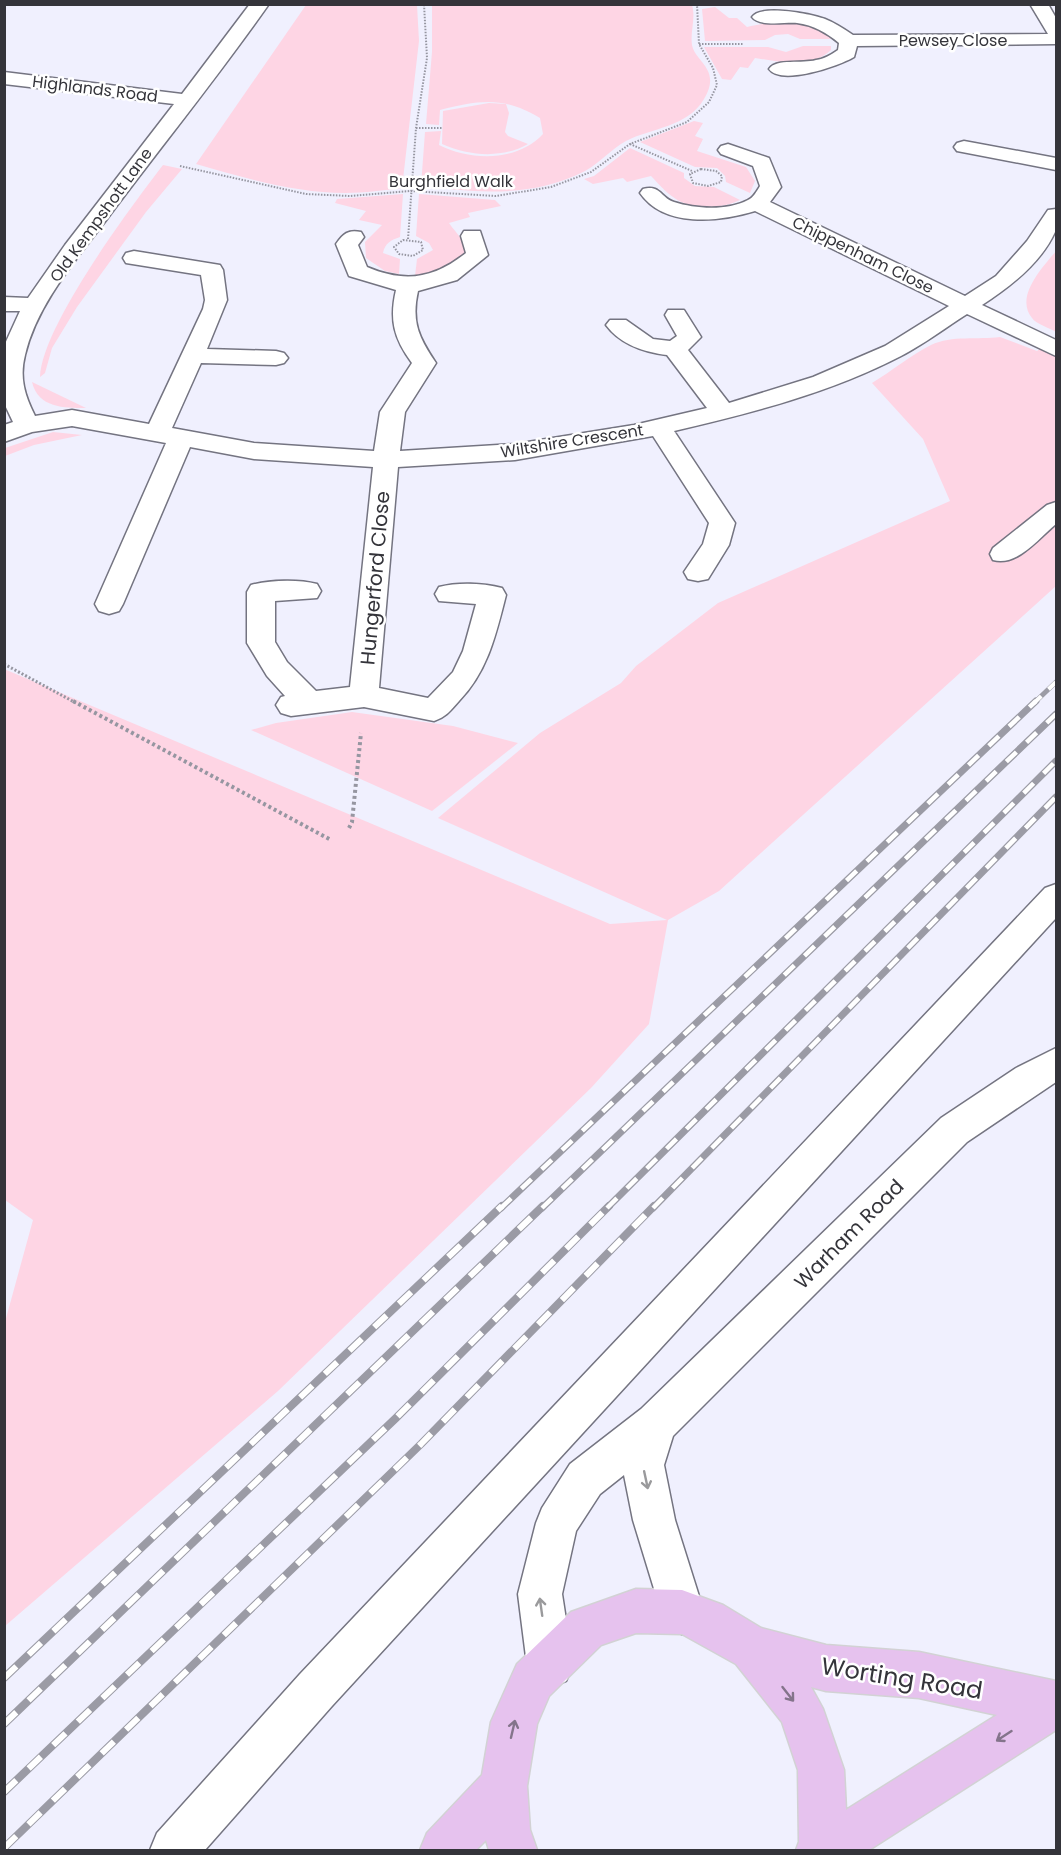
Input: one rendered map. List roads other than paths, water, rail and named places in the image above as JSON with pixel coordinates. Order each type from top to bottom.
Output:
[{"type":"main road","points":[[513,1851],[506,1830],[503,1786],[514,1722],[533,1680],[587,1629],[636,1611],[682,1612],[707,1621],[752,1648],[800,1709],[818,1760],[821,1780],[823,1842],[820,1851]]},
{"type":"main road","name":"Worting Road","points":[[752,1648],[826,1668],[919,1676],[1055,1704]]},
{"type":"main road","name":"Worting Road","points":[[826,1851],[1055,1704]]},
{"type":"main road","points":[[444,1851],[503,1786]]},
{"type":"street","name":"Old Kempshott Lane","points":[[16,430],[10,373],[18,339],[36,305],[65,261],[141,158],[260,4]]},
{"type":"street","points":[[1039,4],[1056,32]]},
{"type":"street","points":[[760,16],[810,19],[832,27],[849,41],[847,53],[837,60],[804,69],[778,69]]},
{"type":"street","name":"Pewsey Close","points":[[849,41],[1056,39]]},
{"type":"street","name":"Highlands Road","points":[[4,78],[186,100]]},
{"type":"street","points":[[964,147],[1056,164]]},
{"type":"street","points":[[650,193],[665,207],[705,214],[730,212],[758,204],[771,188],[762,162],[728,150]]},
{"type":"street","name":"Chippenham Close","points":[[758,204],[1056,349]]},
{"type":"street","name":"Wiltshire Crescent","points":[[16,430],[72,418],[254,451],[385,460],[515,452],[659,427],[723,412],[832,378],[893,351],[1004,281],[1035,246],[1056,215]]},
{"type":"street","points":[[353,237],[347,244],[357,271],[375,280],[408,286],[433,283],[459,272],[477,255],[472,236]]},
{"type":"street","points":[[109,604],[169,436],[194,356],[216,300],[212,284],[212,270],[134,258]]},
{"type":"street","name":"Hungerford Close","points":[[364,696],[385,460],[393,407],[414,383],[424,363],[405,338],[400,317],[408,286]]},
{"type":"street","points":[[4,304],[36,305]]},
{"type":"street","points":[[675,349],[689,337],[676,315]]},
{"type":"street","points":[[618,325],[646,345],[675,349],[723,412]]},
{"type":"street","points":[[194,356],[276,358]]},
{"type":"street","points":[[659,427],[722,523],[716,545],[698,572]]},
{"type":"street","points":[[1003,554],[1056,511]]},
{"type":"street","points":[[307,591],[261,592],[261,643],[300,704],[364,696],[434,710],[464,678],[477,651],[492,595],[449,594]]},
{"type":"street","points":[[174,1851],[316,1690],[1056,897]]},
{"type":"street","name":"Warham Road","points":[[550,1665],[540,1594],[557,1523],[585,1479],[656,1424],[954,1130],[1029,1079],[1056,1064]]},
{"type":"street","name":"Warham Road","points":[[656,1424],[643,1465],[654,1520],[682,1612]]},
{"type":"railway","points":[[1034,703],[1056,682]]},
{"type":"railway","points":[[501,1208],[1036,701]]},
{"type":"railway","points":[[542,1208],[1056,714]]},
{"type":"railway","points":[[607,1208],[1056,761]]},
{"type":"railway","points":[[653,1208],[1056,797]]},
{"type":"railway","points":[[4,1678],[502,1206]]},
{"type":"railway","points":[[4,1724],[543,1206]]},
{"type":"railway","points":[[4,1792],[396,1418],[609,1206]]},
{"type":"railway","points":[[4,1848],[421,1444],[654,1206]]}]
